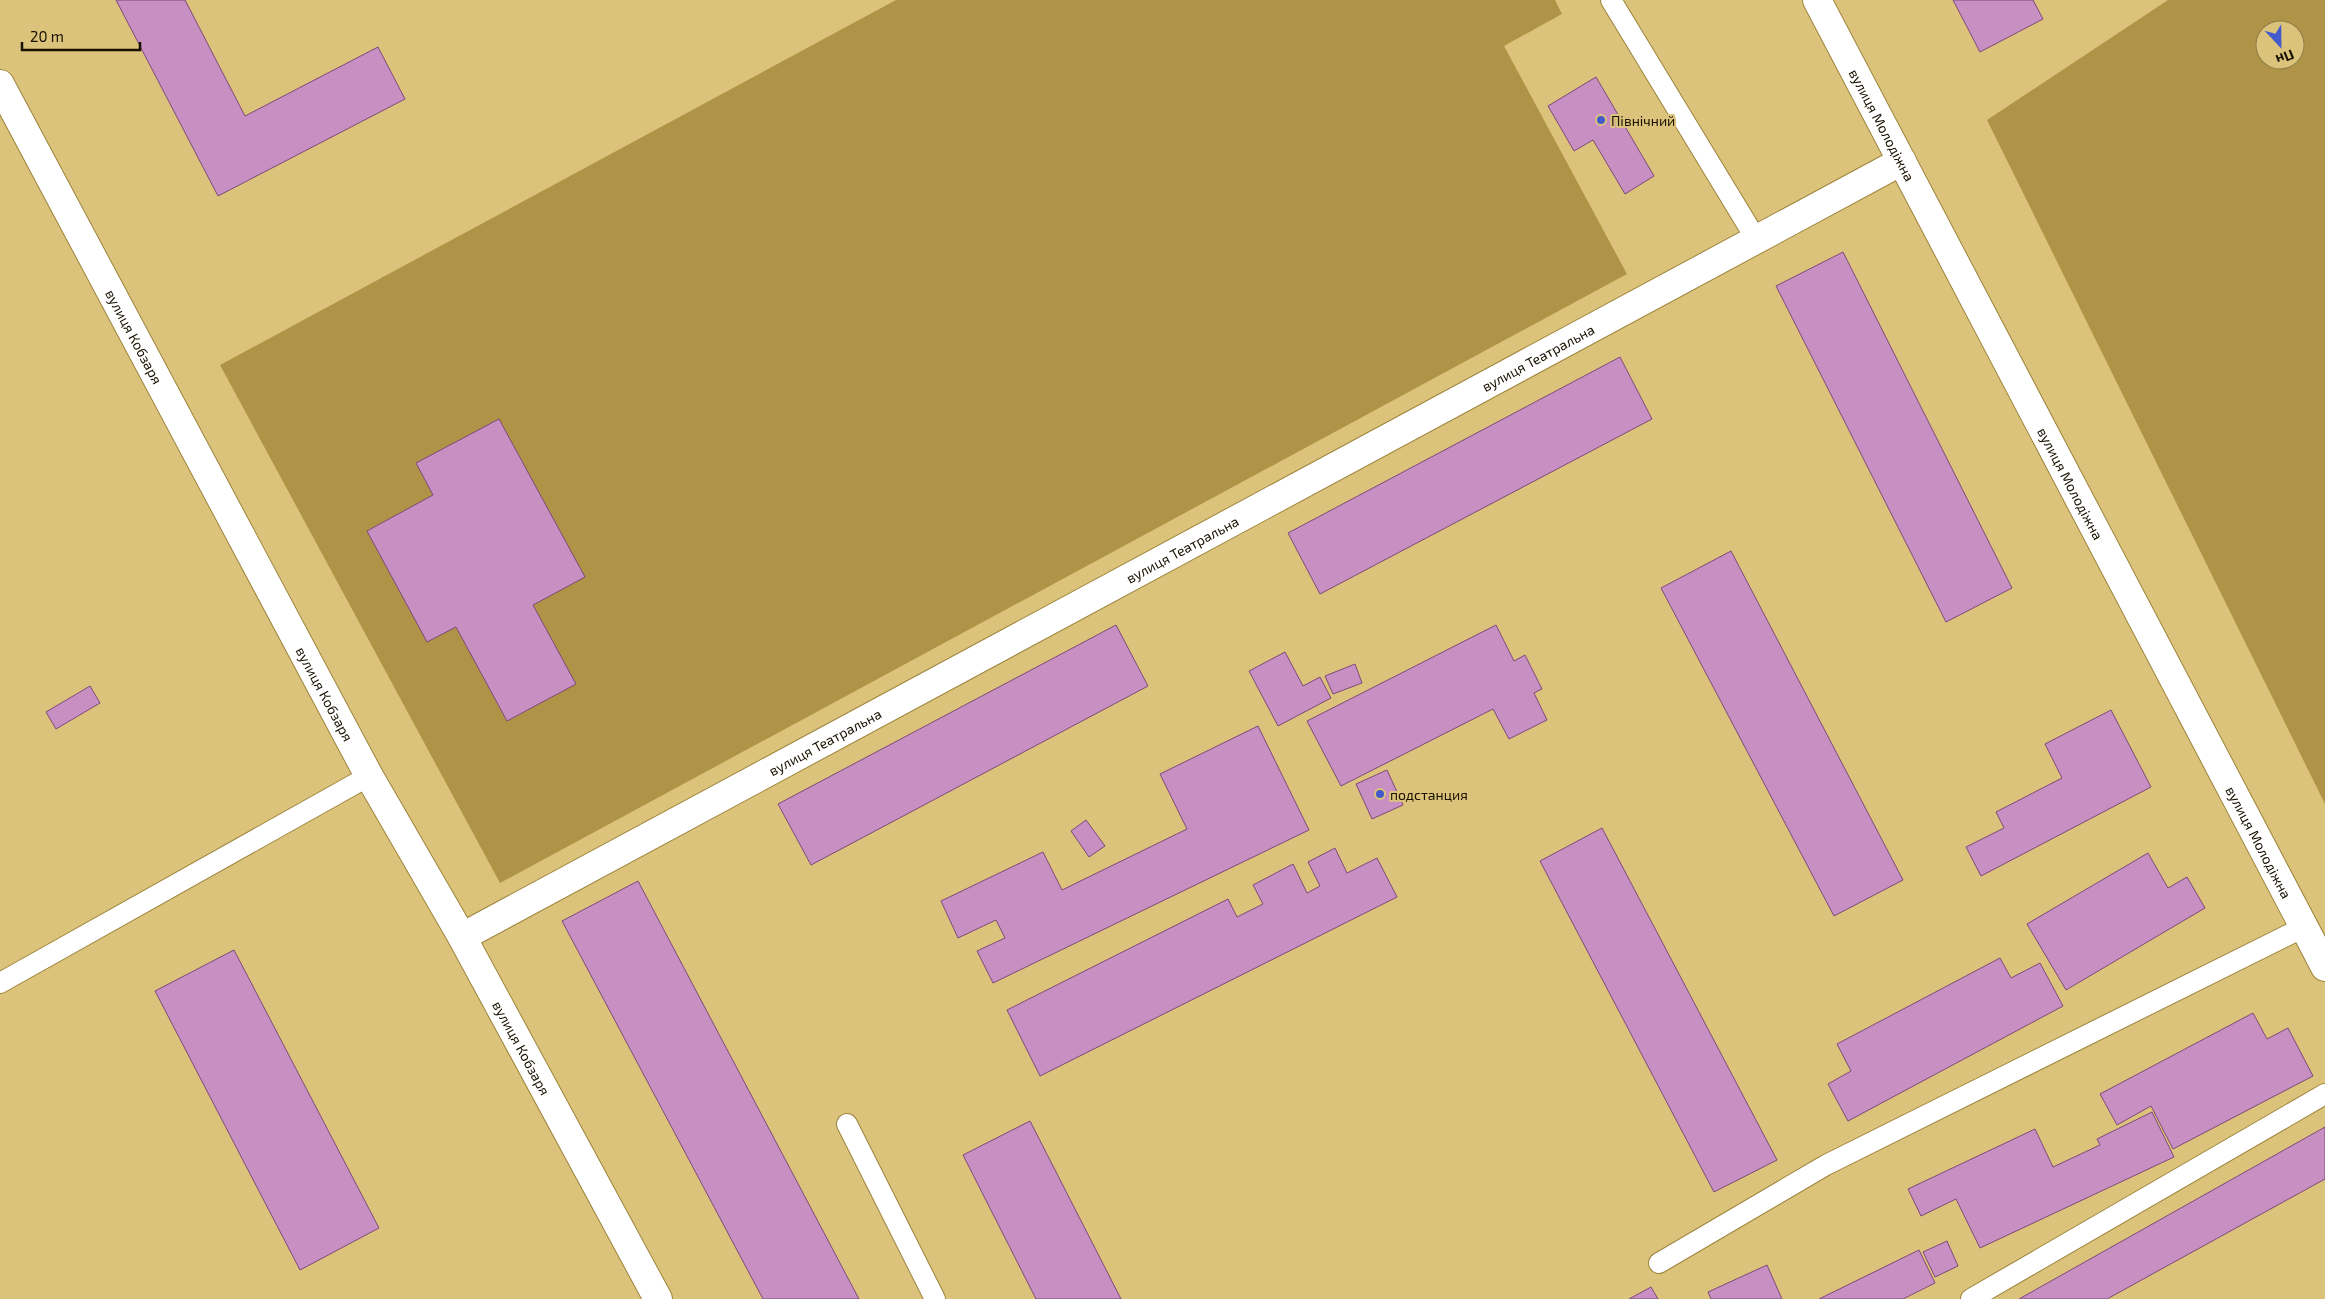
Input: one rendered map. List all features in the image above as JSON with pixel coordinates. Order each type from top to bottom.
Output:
[{"type":"street","name":"вулиця Молодіжна","points":[[1818,0],[2325,967]]},
{"type":"street","name":"вулиця Кобзаря","points":[[0,84],[369,776],[462,937],[658,1299]]},
{"type":"street","name":"вулиця Театральна","points":[[462,937],[1902,161]]},
{"type":"lane","points":[[1611,0],[1756,240]]},
{"type":"lane","points":[[0,983],[369,776]]},
{"type":"lane","points":[[1659,1263],[1826,1165],[2304,927]]},
{"type":"lane","points":[[1972,1299],[2325,1094]]},
{"type":"lane","points":[[847,1124],[936,1299]]},
{"type":"shaded area","points":[[896,0],[1555,0],[1562,14],[1504,46],[1627,274],[500,883],[220,365]]},
{"type":"shaded area","points":[[2168,0],[2325,0],[2325,804],[1987,120]]},
{"type":"building","points":[[116,0],[185,0],[245,116],[378,47],[405,99],[218,196]]},
{"type":"building","points":[[1953,0],[2033,0],[2043,19],[1980,52]]},
{"type":"building","points":[[1596,77],[1654,176],[1625,194],[1593,140],[1574,151],[1548,106]]},
{"type":"building","points":[[1843,252],[2012,588],[1946,622],[1776,286]]},
{"type":"building","points":[[1620,357],[1652,419],[1320,594],[1288,533]]},
{"type":"building","points":[[499,419],[585,577],[533,605],[576,684],[507,721],[456,627],[427,642],[367,531],[433,495],[416,463]]},
{"type":"building","points":[[1731,551],[1903,880],[1834,916],[1661,588]]},
{"type":"building","points":[[1116,625],[1148,686],[811,865],[778,804]]},
{"type":"building","points":[[1496,625],[1514,661],[1525,655],[1542,689],[1534,693],[1547,720],[1509,739],[1493,709],[1341,786],[1307,721]]},
{"type":"building","points":[[1285,652],[1303,686],[1320,677],[1331,698],[1278,726],[1249,671]]},
{"type":"building","points":[[1355,664],[1362,683],[1333,694],[1325,676]]},
{"type":"building","points":[[90,686],[100,703],[56,729],[46,712]]},
{"type":"building","points":[[2111,710],[2151,787],[1981,876],[1966,847],[2004,828],[1996,812],[2062,778],[2045,744]]},
{"type":"building","points":[[1258,726],[1309,830],[993,983],[977,951],[1005,938],[996,920],[958,938],[941,901],[1043,852],[1062,890],[1187,829],[1160,774]]},
{"type":"building","name":"подстанция","points":[[1387,770],[1403,805],[1372,819],[1356,784]]},
{"type":"building","points":[[1086,820],[1105,846],[1089,857],[1071,831]]},
{"type":"building","points":[[1602,828],[1777,1160],[1714,1192],[1540,861]]},
{"type":"building","points":[[1335,848],[1347,873],[1377,858],[1397,897],[1040,1076],[1007,1010],[1228,899],[1237,917],[1263,904],[1253,885],[1293,864],[1307,893],[1320,886],[1308,862]]},
{"type":"building","points":[[2148,853],[2168,888],[2187,877],[2205,908],[2066,990],[2027,924]]},
{"type":"building","points":[[638,881],[859,1299],[763,1299],[562,921]]},
{"type":"building","points":[[234,950],[379,1228],[300,1270],[155,991]]},
{"type":"building","points":[[2000,958],[2011,978],[2040,963],[2063,1006],[1848,1121],[1828,1084],[1851,1071],[1837,1044]]},
{"type":"building","points":[[2253,1013],[2267,1039],[2288,1028],[2313,1076],[2173,1149],[2151,1106],[2117,1125],[2100,1094]]},
{"type":"building","points":[[2152,1112],[2174,1157],[1980,1248],[1956,1199],[1921,1216],[1908,1189],[2035,1129],[2053,1167],[2100,1145],[2097,1139]]},
{"type":"building","points":[[1030,1121],[1121,1299],[1036,1299],[963,1155]]},
{"type":"building","points":[[2325,1127],[2325,1179],[2107,1299],[2019,1299]]},
{"type":"building","points":[[1947,1241],[1958,1266],[1935,1277],[1923,1252]]},
{"type":"building","points":[[1919,1250],[1935,1283],[1903,1299],[1819,1299]]},
{"type":"building","points":[[1767,1265],[1782,1299],[1711,1299],[1708,1292]]},
{"type":"building","points":[[1651,1287],[1658,1299],[1629,1299]]},
{"type":"place","name":"Північний","points":[[1601,120]]},
{"type":"place","name":"подстанция","points":[[1380,794]]}]
